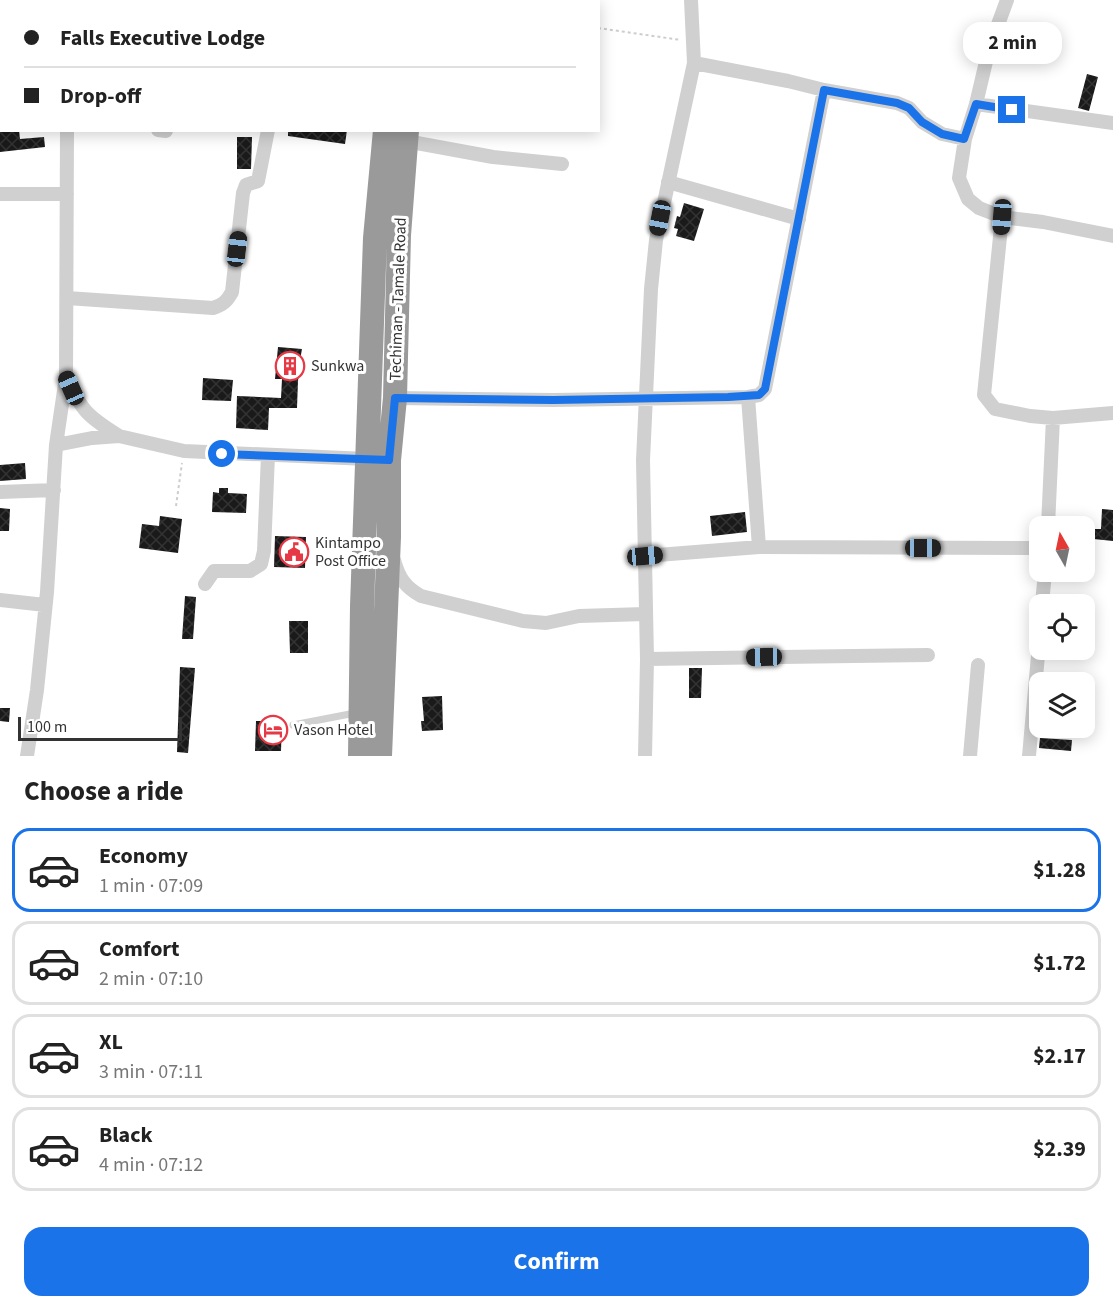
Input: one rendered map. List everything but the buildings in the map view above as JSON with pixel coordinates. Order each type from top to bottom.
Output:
[{"type":"highway","name":"Techiman - Tamale Road","points":[[380,756],[389,537],[378,460],[395,398],[399,134]]},
{"type":"highway","name":"Techiman - Tamale Road","points":[[360,756],[360,712],[378,460],[375,238],[399,134]]},
{"type":"street","points":[[645,756],[643,460],[651,289],[656,240],[694,63],[691,0]]},
{"type":"street","points":[[990,0],[1006,2],[989,49],[976,104],[964,139],[959,178],[969,199],[980,208],[1002,217],[1042,222],[1113,236]]},
{"type":"street","points":[[694,63],[897,103],[909,108],[922,122],[942,134],[964,139]]},
{"type":"street","points":[[395,398],[553,400],[759,395],[765,389],[824,90]]},
{"type":"street","points":[[976,104],[1113,123]]},
{"type":"street","points":[[27,756],[37,690],[56,445],[66,377],[68,132]]},
{"type":"street","points":[[67,298],[213,308],[227,301],[232,292],[244,188],[258,181],[268,132]]},
{"type":"street","points":[[399,134],[493,157],[561,164]]},
{"type":"street","points":[[668,182],[799,219]]},
{"type":"street","points":[[0,194],[67,194]]},
{"type":"street","points":[[1002,217],[984,395],[995,409],[1030,416],[1053,418],[1113,413]]},
{"type":"street","points":[[66,377],[77,400],[90,417],[119,436]]},
{"type":"street","points":[[748,397],[759,547]]},
{"type":"street","points":[[1048,516],[1053,418]]},
{"type":"street","points":[[56,445],[92,438],[119,436],[184,451],[378,460]]},
{"type":"street","points":[[205,584],[214,572],[250,571],[261,564],[264,551],[268,455]]},
{"type":"street","points":[[0,492],[54,490]]},
{"type":"street","points":[[389,537],[399,575],[409,589],[421,596],[524,621],[546,623],[579,616],[645,614]]},
{"type":"street","points":[[645,556],[759,547],[1029,548]]},
{"type":"street","points":[[0,600],[45,605]]},
{"type":"street","points":[[646,659],[928,655]]},
{"type":"street","points":[[1029,756],[1038,660]]},
{"type":"street","points":[[970,756],[978,665]]},
{"type":"lane","points":[[293,725],[360,712]]},
{"type":"path","points":[[600,28],[693,42]]},
{"type":"path","points":[[176,506],[184,451]]},
{"type":"place","name":"Sunkwa","points":[[290,366]]},
{"type":"place","name":"Kintampo Post Office","points":[[294,552]]},
{"type":"place","name":"Vason Hotel","points":[[273,730]]},
{"type":"route","points":[[222,454],[389,460],[395,398],[553,400],[759,395],[765,389],[824,90],[897,103],[909,108],[922,122],[942,134],[964,139],[976,104],[1012,110]]}]
